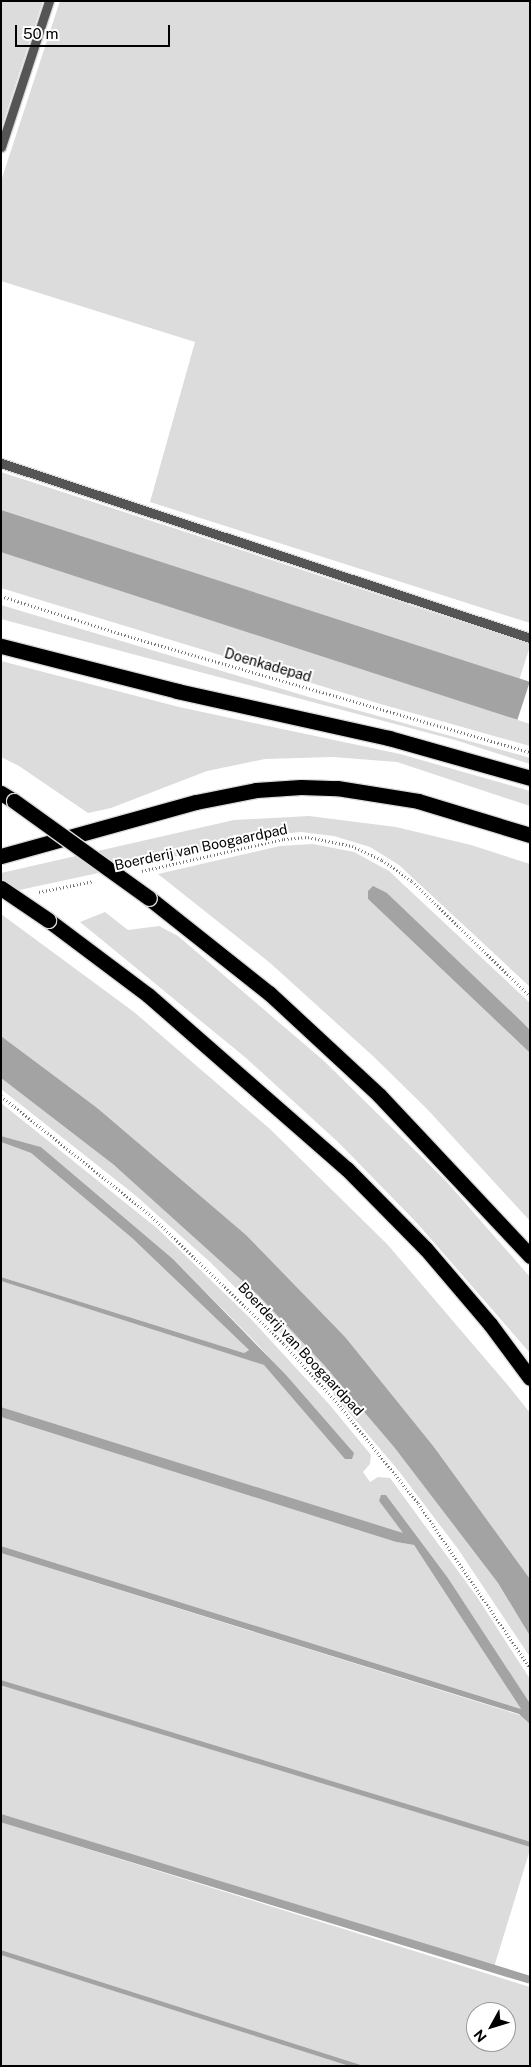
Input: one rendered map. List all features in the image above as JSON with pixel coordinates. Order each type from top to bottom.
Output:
[{"type":"highway","points":[[1,646],[168,689],[389,738],[530,778]]},
{"type":"highway","points":[[1,856],[196,802],[256,790],[301,787],[345,789],[418,801],[530,835]]},
{"type":"highway","points":[[7,797],[149,898],[269,993],[379,1095],[530,1256]]},
{"type":"highway","points":[[1,888],[48,920],[148,995],[348,1169],[426,1249],[490,1324],[530,1378]]},
{"type":"lane","points":[[1,147],[49,1]]},
{"type":"lane","points":[[1,463],[530,638]]},
{"type":"path","name":"Doenkadepad","points":[[1,596],[140,640],[530,752]]},
{"type":"path","name":"Boerderij van Boogaardpad","points":[[136,872],[284,839],[308,837],[352,846],[382,860],[412,882],[530,996]]},
{"type":"path","name":"Boerderij van Boogaardpad","points":[[30,894],[98,880]]},
{"type":"path","name":"Boerderij van Boogaardpad","points":[[1,1096],[149,1214],[284,1344],[340,1406],[418,1503],[530,1668]]},
{"type":"shaded area","points":[[1,1],[43,1],[1,129]]},
{"type":"shaded area","points":[[60,1],[530,1],[530,623],[150,502],[195,342],[1,281],[1,181]]},
{"type":"shaded area","points":[[1,472],[530,644],[519,680],[1,512]]},
{"type":"shaded area","points":[[1,510],[530,682],[517,720],[1,552]]},
{"type":"shaded area","points":[[1,550],[530,724],[530,746],[377,703],[1,588]]},
{"type":"shaded area","points":[[1,605],[309,697],[530,758],[530,764],[455,740],[1,619]]},
{"type":"shaded area","points":[[1,661],[179,707],[400,754],[530,791],[530,806],[397,762],[333,757],[265,759],[207,771],[111,808],[88,813],[19,766],[1,757]]},
{"type":"shaded area","points":[[309,816],[396,827],[471,845],[530,864],[530,987],[399,865],[370,847],[334,836],[301,832],[279,834],[1,894],[1,873],[234,820]]},
{"type":"shaded area","points":[[313,844],[354,852],[389,871],[530,1003],[530,1030],[387,893],[368,891],[368,899],[530,1053],[530,1221],[428,1110],[374,1057],[269,962],[158,874],[280,846]]},
{"type":"shaded area","points":[[373,886],[387,893],[530,1030],[530,1053],[368,899],[368,891]]},
{"type":"shaded area","points":[[105,912],[128,930],[159,926],[178,936],[324,1061],[446,1181],[530,1277],[530,1353],[417,1223],[339,1143],[246,1058],[80,922]]},
{"type":"shaded area","points":[[1,914],[134,1012],[270,1129],[388,1245],[511,1389],[530,1413],[530,1579],[434,1447],[346,1338],[96,1107],[1,1036]]},
{"type":"shaded area","points":[[1,1036],[96,1107],[246,1235],[346,1338],[434,1447],[530,1579],[530,1636],[498,1583],[394,1447],[324,1365],[258,1295],[114,1165],[1,1078]]},
{"type":"shaded area","points":[[1,1078],[114,1165],[175,1218],[258,1295],[324,1365],[394,1447],[498,1583],[530,1636],[530,1657],[458,1549],[398,1470],[291,1344],[211,1263],[135,1195],[1,1089]]},
{"type":"shaded area","points":[[1,1103],[158,1229],[251,1319],[329,1404],[371,1455],[370,1464],[363,1472],[370,1482],[378,1477],[390,1478],[477,1597],[530,1679],[530,1704],[448,1578],[386,1495],[379,1501],[404,1534],[1,1407],[1,1281],[265,1365],[298,1403],[354,1453],[257,1344],[173,1259],[41,1147],[1,1136]]},
{"type":"shaded area","points":[[1,1136],[41,1147],[173,1259],[286,1375],[354,1453],[352,1459],[345,1459],[264,1365],[1,1281],[1,1277],[244,1353],[249,1350],[132,1238],[31,1153],[1,1142]]},
{"type":"shaded area","points":[[1,1142],[31,1153],[132,1238],[249,1350],[244,1353],[1,1277]]},
{"type":"shaded area","points":[[1,1407],[403,1533],[379,1501],[381,1495],[386,1495],[448,1578],[529,1702],[530,1724],[519,1714],[1,1553],[1,1546],[521,1709],[414,1545],[396,1542],[1,1417]]},
{"type":"shaded area","points":[[1,1417],[396,1542],[414,1545],[521,1709],[1,1546]]},
{"type":"shaded area","points":[[1,1553],[526,1717],[530,1724],[530,1845],[1,1680]]},
{"type":"shaded area","points":[[1,1680],[530,1842],[529,1847],[1,1685]]},
{"type":"shaded area","points":[[1,1685],[530,1847],[493,1970],[1,1820]]},
{"type":"shaded area","points":[[1,1814],[530,1976],[528,1984],[1,1822]]},
{"type":"shaded area","points":[[1,1822],[530,1987],[530,2066],[364,2066],[1,1950]]},
{"type":"shaded area","points":[[1,1950],[364,2066],[349,2066],[1,1955]]},
{"type":"shaded area","points":[[1,1955],[24,1962],[349,2066],[1,2066]]}]
